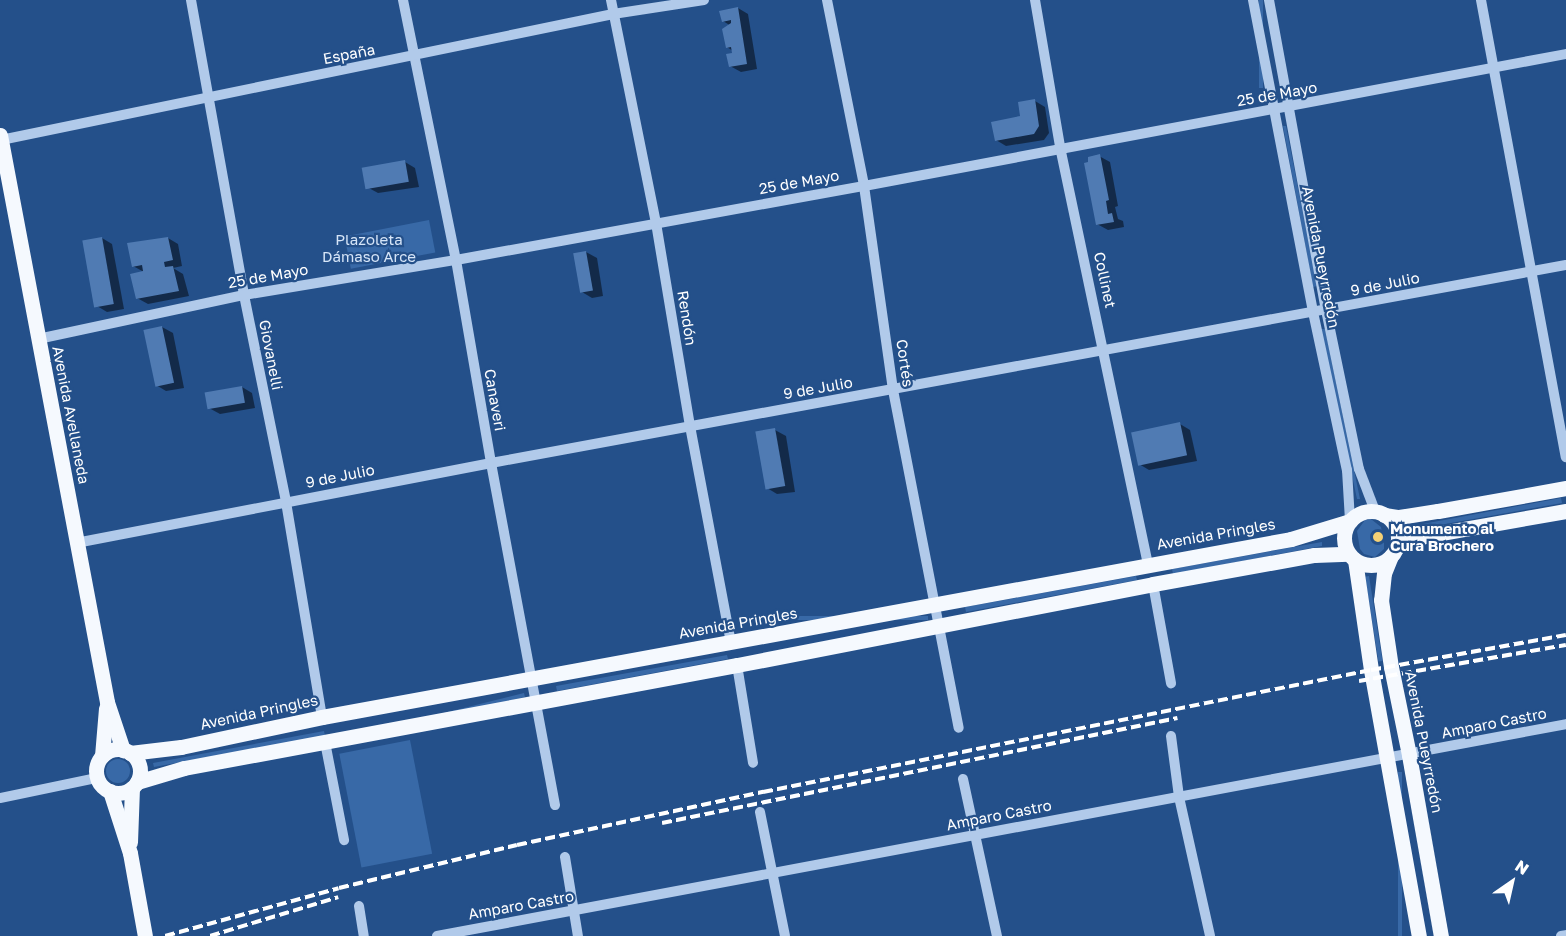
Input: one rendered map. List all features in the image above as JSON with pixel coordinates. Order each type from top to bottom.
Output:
[{"type":"main road","name":"Avenida Avellaneda","points":[[0,135],[107,702],[127,751]]},
{"type":"main road","points":[[1419,936],[1352,557],[1343,537],[1350,521],[1366,512],[1399,517],[1566,488]]},
{"type":"main road","points":[[110,791],[126,792],[135,785],[184,768],[537,703],[1153,584],[1306,557],[1352,557],[1370,565],[1385,561],[1394,551],[1424,536],[1566,511]]},
{"type":"main road","points":[[1379,513],[1396,529],[1394,551]]},
{"type":"main road","name":"Avenida Pringles","points":[[127,751],[180,747],[322,717],[1291,539],[1350,521]]},
{"type":"main road","name":"Avenida Pueyrredón","points":[[1394,551],[1384,573],[1382,600],[1390,666],[1409,755],[1441,936]]},
{"type":"main road","name":"Avenida Avellaneda","points":[[102,756],[107,702]]},
{"type":"main road","points":[[130,853],[139,763],[127,751],[108,752],[102,756],[96,770],[98,778],[110,791],[130,853],[145,936]]},
{"type":"street","name":"Giovanelli","points":[[191,0],[244,295],[286,502],[322,717]]},
{"type":"street","name":"Canaveri","points":[[403,0],[456,260],[491,463],[555,805]]},
{"type":"street","name":"Rendón","points":[[611,0],[656,223],[690,426],[731,642]]},
{"type":"street","name":"España","points":[[1,140],[613,14],[704,0]]},
{"type":"street","name":"Cortés","points":[[828,0],[864,186],[893,390],[937,626],[959,728]]},
{"type":"street","name":"Collinet","points":[[1035,0],[1060,147],[1105,349],[1148,565]]},
{"type":"street","name":"Avenida Pueyrredón","points":[[1253,0],[1313,312],[1347,470],[1350,521]]},
{"type":"street","name":"Avenida Pueyrredón","points":[[1269,0],[1326,310],[1359,469],[1379,513]]},
{"type":"street","points":[[1481,0],[1566,457]]},
{"type":"street","name":"25 de Mayo","points":[[38,339],[244,295],[456,260],[864,186],[1060,147],[1289,108],[1566,54]]},
{"type":"street","name":"9 de Julio","points":[[76,543],[491,463],[1566,265]]},
{"type":"street","points":[[1153,584],[1172,683]]},
{"type":"street","points":[[737,665],[753,763]]},
{"type":"street","name":"Amparo Castro","points":[[437,936],[1388,760],[1566,724]]},
{"type":"street","points":[[1171,736],[1179,797],[1210,936]]},
{"type":"street","points":[[325,742],[344,840]]},
{"type":"street","points":[[0,798],[98,778]]},
{"type":"street","points":[[963,780],[997,936]]},
{"type":"street","points":[[760,812],[785,936]]},
{"type":"street","points":[[565,857],[578,936]]},
{"type":"street","points":[[359,906],[364,936]]},
{"type":"street","points":[[1561,936],[1566,935]]},
{"type":"green space","points":[[1259,0],[1263,0],[1263,88],[1259,88]]},
{"type":"green space","points":[[1283,126],[1286,126],[1317,286],[1313,287]]},
{"type":"green space","name":"Plazoleta Dámaso Arce","points":[[429,220],[435,252],[351,269],[345,236]]},
{"type":"green space","points":[[1321,329],[1325,329],[1360,499],[1357,499]]},
{"type":"green space","points":[[1561,498],[1562,503],[1412,530],[1412,526]]},
{"type":"green space","points":[[1371,519],[1381,527],[1384,543],[1384,549],[1375,557],[1364,554],[1360,549],[1357,531],[1365,520]]},
{"type":"green space","points":[[1322,542],[1322,546],[1173,574],[1172,569]]},
{"type":"green space","points":[[1136,576],[1137,580],[966,612],[965,607]]},
{"type":"green space","points":[[1369,576],[1382,661],[1379,662],[1365,577]]},
{"type":"green space","points":[[753,616],[928,616],[928,620],[753,620]]},
{"type":"green space","points":[[727,655],[728,659],[557,691],[556,686]]},
{"type":"green space","points":[[524,693],[525,697],[355,739],[354,735]]},
{"type":"green space","points":[[324,731],[325,736],[154,767],[153,763]]},
{"type":"green space","points":[[410,740],[432,854],[361,868],[339,754]]},
{"type":"green space","points":[[118,759],[127,762],[130,771],[127,780],[118,783],[109,780],[106,771],[109,762]]},
{"type":"green space","points":[[1398,772],[1402,772],[1402,936],[1398,936]]},
{"type":"building","points":[[738,7],[747,64],[729,67],[726,54],[732,53],[731,47],[726,48],[722,29],[731,23],[731,20],[722,22],[719,11]]},
{"type":"building","points":[[1035,99],[1039,126],[1034,134],[995,141],[991,122],[1020,116],[1018,102]]},
{"type":"building","points":[[1100,154],[1109,200],[1106,201],[1108,214],[1112,213],[1114,222],[1096,225],[1084,163],[1088,162],[1088,157]]},
{"type":"building","points":[[405,160],[409,182],[365,189],[362,168]]},
{"type":"building","points":[[102,237],[114,304],[94,307],[82,240]]},
{"type":"building","points":[[168,237],[173,260],[164,262],[165,267],[173,266],[179,291],[136,299],[130,274],[143,271],[142,265],[132,267],[127,243]]},
{"type":"building","points":[[586,251],[593,290],[580,293],[573,253]]},
{"type":"building","points":[[162,326],[174,383],[155,387],[143,330]]},
{"type":"building","points":[[242,386],[245,403],[208,409],[205,393]]},
{"type":"building","points":[[1180,422],[1187,455],[1138,466],[1131,432]]},
{"type":"building","points":[[775,428],[785,486],[766,490],[755,431]]},
{"type":"railway","points":[[165,936],[339,888],[517,845],[763,792],[1371,670],[1566,635]]},
{"type":"railway","points":[[1359,681],[1566,645]]},
{"type":"railway","points":[[662,823],[1177,718]]},
{"type":"railway","points":[[210,936],[338,897]]},
{"type":"place","name":"Monumento al Cura Brochero","points":[[1378,537]]}]
